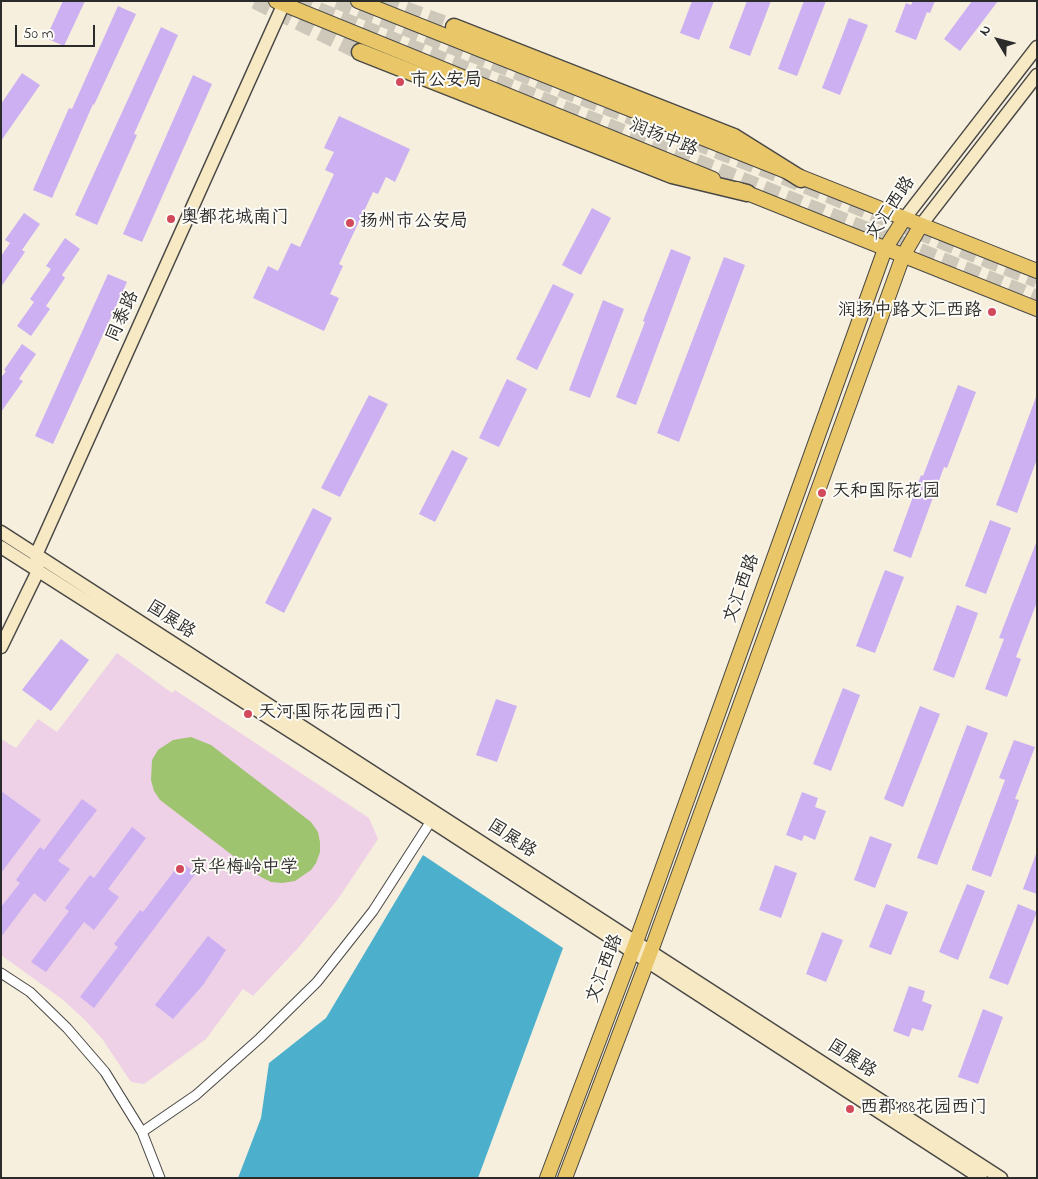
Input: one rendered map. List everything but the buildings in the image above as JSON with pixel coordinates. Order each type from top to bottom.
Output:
[{"type":"highway","points":[[454,27],[734,137],[801,178]]},
{"type":"highway","points":[[360,52],[672,175],[747,193]]},
{"type":"main road","name":"润扬中路","points":[[358,1],[1037,271]]},
{"type":"main road","name":"润扬中路","points":[[282,2],[885,249],[1037,308]]},
{"type":"main road","name":"文汇西路","points":[[547,1178],[634,947],[885,249],[904,218]]},
{"type":"main road","name":"文汇西路","points":[[565,1178],[649,956],[903,256],[921,225]]},
{"type":"street","name":"同泰路","points":[[36,555],[282,2]]},
{"type":"street","name":"文汇西路","points":[[904,218],[1037,47]]},
{"type":"street","name":"文汇西路","points":[[921,225],[1037,75]]},
{"type":"street","name":"国展路","points":[[1,532],[634,947]]},
{"type":"street","name":"国展路","points":[[1,547],[431,821],[1001,1178]]},
{"type":"street","points":[[1,647],[38,571],[36,555]]},
{"type":"street","points":[[142,1132],[196,1094],[260,1038],[317,982],[373,911],[431,821]]},
{"type":"street","name":"国展路","points":[[649,956],[981,1178]]},
{"type":"street","points":[[1,973],[30,992],[67,1028],[104,1072],[142,1132],[160,1178]]},
{"type":"shaded area","name":"京华梅岭中学","points":[[117,653],[172,693],[175,690],[369,818],[378,839],[338,899],[299,947],[253,996],[243,989],[206,1039],[144,1084],[131,1082],[103,1040],[62,999],[1,955],[1,739],[16,748],[38,719],[57,732]]},
{"type":"green space","points":[[191,737],[211,745],[311,822],[318,832],[320,852],[311,870],[295,881],[271,882],[261,877],[160,800],[154,791],[151,780],[152,760],[158,750],[173,740]]},
{"type":"water","points":[[423,855],[563,948],[478,1178],[238,1178],[261,1118],[269,1063],[326,1018]]},
{"type":"tunnel","points":[[255,1],[360,52]]},
{"type":"tunnel","points":[[296,1],[1037,298]]},
{"type":"tunnel","points":[[337,1],[784,177],[1037,280]]},
{"type":"tunnel","points":[[383,1],[454,27]]},
{"type":"place","name":"市公安局","points":[[400,82]]},
{"type":"place","name":"奥都花城南门","points":[[171,219]]},
{"type":"place","name":"扬州市公安局","points":[[350,223]]},
{"type":"place","name":"润扬中路文汇西路","points":[[992,312]]},
{"type":"place","name":"天和国际花园","points":[[822,493]]},
{"type":"place","name":"天河国际花园西门","points":[[248,714]]},
{"type":"place","name":"京华梅岭中学","points":[[180,869]]},
{"type":"place","name":"西郡188花园西门","points":[[850,1109]]}]
